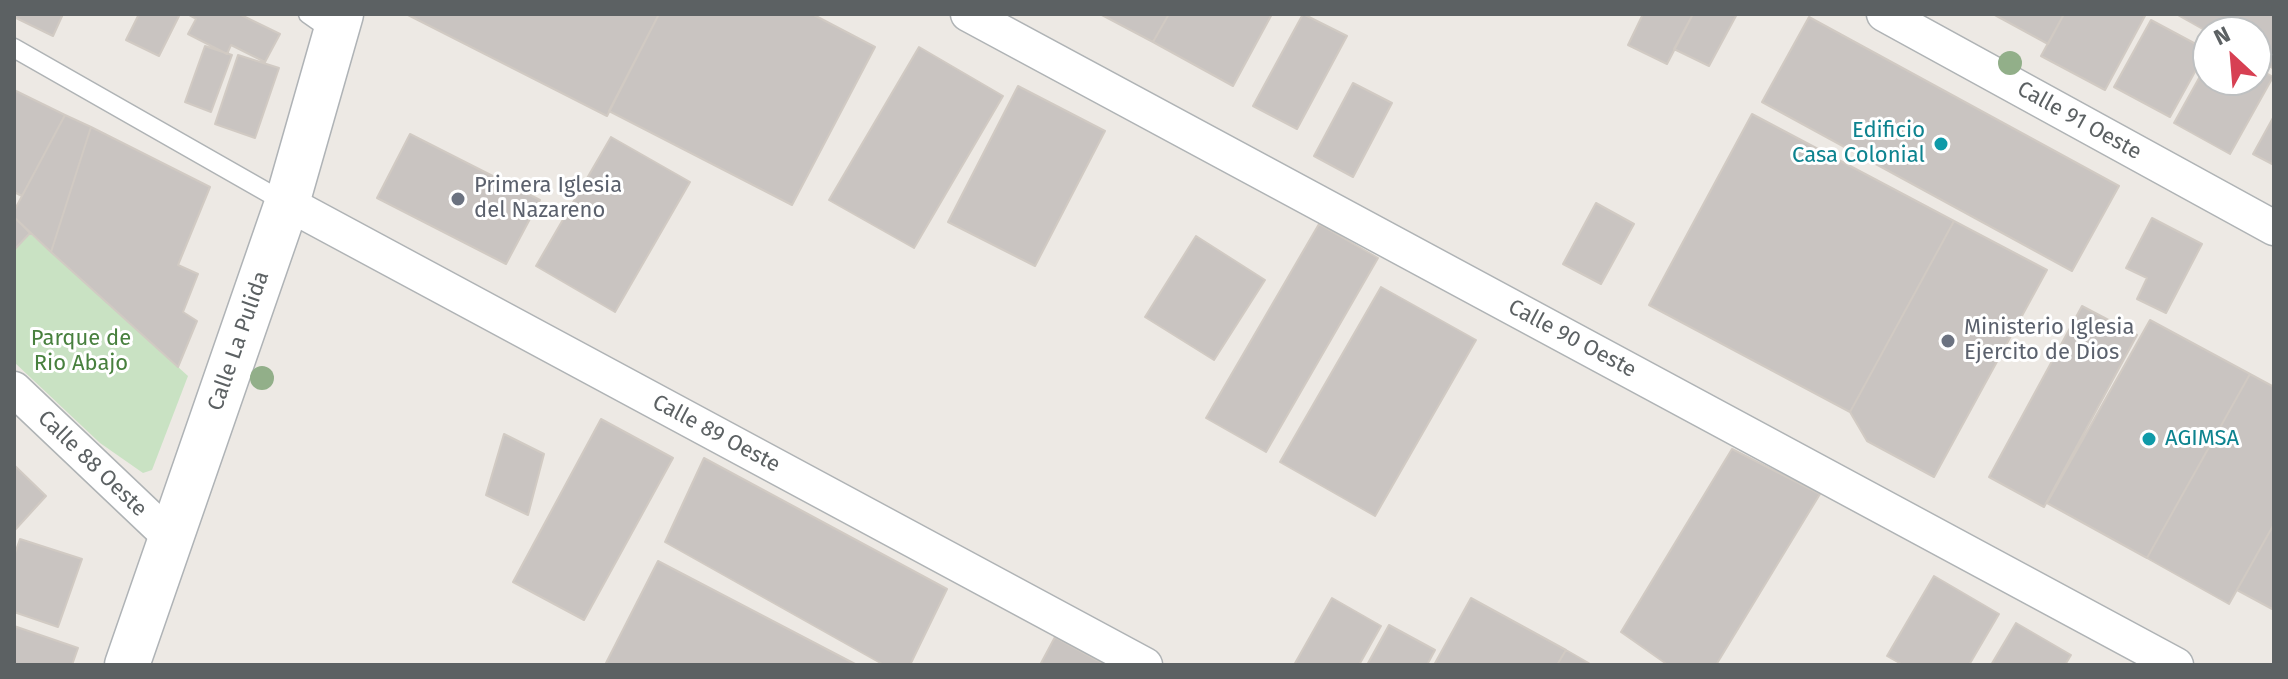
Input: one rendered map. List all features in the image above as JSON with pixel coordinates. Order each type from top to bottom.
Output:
[{"type":"main road","name":"Calle La Pulida","points":[[136,662],[171,538],[287,203],[329,21]]},
{"type":"street","name":"Calle 90 Oeste","points":[[968,14],[2176,665]]},
{"type":"street","name":"Calle 91 Oeste","points":[[1884,14],[2274,228]]},
{"type":"street","name":"Calle 89 Oeste","points":[[287,203],[1145,665]]},
{"type":"street","name":"Calle 88 Oeste","points":[[14,389],[171,538]]},
{"type":"lane","points":[[14,48],[287,203]]},
{"type":"green space","name":"Parque de Rio Abajo","points":[[30,233],[188,376],[152,470],[143,473],[100,443],[14,362],[14,250]]},
{"type":"building","points":[[14,14],[63,14],[53,36],[14,17]]},
{"type":"building","points":[[139,14],[180,14],[159,56],[126,40]]},
{"type":"building","points":[[187,14],[239,14],[280,34],[265,62],[231,45],[227,54],[188,34],[196,19]]},
{"type":"building","points":[[406,14],[659,14],[607,116]]},
{"type":"building","points":[[659,14],[812,14],[875,47],[792,205],[609,111]]},
{"type":"building","points":[[1100,14],[1169,14],[1153,42]]},
{"type":"building","points":[[1169,14],[1272,14],[1233,86],[1153,42]]},
{"type":"building","points":[[1303,14],[1347,36],[1297,129],[1253,106]]},
{"type":"building","points":[[1643,14],[1693,14],[1667,64],[1628,45]]},
{"type":"building","points":[[1693,14],[1737,14],[1709,66],[1674,49]]},
{"type":"building","points":[[1993,14],[2064,14],[2048,44]]},
{"type":"building","points":[[2064,14],[2146,14],[2105,90],[2041,56]]},
{"type":"building","points":[[2176,14],[2274,14],[2274,69],[2272,16],[2192,16],[2192,23]]},
{"type":"building","name":"Edificio Casa Colonial","points":[[1809,17],[2119,186],[2072,271],[1762,102]]},
{"type":"building","points":[[2151,20],[2192,42],[2192,77],[2170,117],[2114,87]]},
{"type":"building","points":[[205,46],[232,55],[211,112],[185,102]]},
{"type":"building","points":[[919,47],[1003,96],[914,248],[829,200]]},
{"type":"building","points":[[238,55],[279,68],[255,138],[215,124]]},
{"type":"building","points":[[1353,83],[1392,103],[1353,177],[1314,156]]},
{"type":"building","points":[[1018,86],[1105,131],[1035,266],[948,222]]},
{"type":"building","points":[[14,90],[65,115],[22,196],[14,192]]},
{"type":"building","points":[[2192,91],[2192,96],[2262,96],[2230,154],[2174,123]]},
{"type":"building","points":[[1752,114],[1954,221],[1850,412],[1649,305]]},
{"type":"building","points":[[65,115],[91,127],[51,252],[14,217],[14,211]]},
{"type":"building","points":[[2274,116],[2274,165],[2253,154]]},
{"type":"building","points":[[91,127],[210,187],[178,265],[198,274],[183,312],[197,321],[178,367],[51,252]]},
{"type":"building","name":"Primera Iglesia del Nazareno","points":[[410,134],[540,200],[506,264],[377,198]]},
{"type":"building","points":[[611,137],[690,182],[615,312],[536,266]]},
{"type":"building","points":[[1596,203],[1634,224],[1601,284],[1563,264]]},
{"type":"building","points":[[14,217],[30,233],[14,250]]},
{"type":"building","points":[[2152,218],[2202,244],[2166,313],[2137,299],[2147,278],[2126,268]]},
{"type":"building","name":"Ministerio Iglesia Ejercito de Dios","points":[[1954,221],[2047,270],[1934,477],[1867,441],[1850,412]]},
{"type":"building","points":[[1319,224],[1378,258],[1266,452],[1206,418]]},
{"type":"building","points":[[1196,236],[1265,280],[1214,360],[1145,317]]},
{"type":"building","points":[[1381,287],[1476,340],[1375,516],[1280,462]]},
{"type":"building","points":[[2082,306],[2137,335],[2044,507],[1989,477]]},
{"type":"building","name":"AGIMSA","points":[[2150,320],[2250,374],[2147,558],[2047,503]]},
{"type":"building","points":[[2250,374],[2274,387],[2274,524],[2229,604],[2147,558]]},
{"type":"building","points":[[601,419],[673,458],[584,620],[513,582]]},
{"type":"building","points":[[504,434],[544,454],[528,515],[486,495]]},
{"type":"building","points":[[1732,449],[1820,494],[1716,665],[1668,665],[1621,632]]},
{"type":"building","points":[[704,458],[947,589],[910,665],[884,665],[665,542]]},
{"type":"building","points":[[14,465],[46,496],[14,531]]},
{"type":"building","points":[[2274,524],[2274,610],[2237,590]]},
{"type":"building","points":[[20,539],[82,559],[58,627],[14,612],[14,556]]},
{"type":"building","points":[[658,561],[857,665],[605,665]]},
{"type":"building","points":[[1934,576],[1999,614],[1969,665],[1903,665],[1887,656]]},
{"type":"building","points":[[1332,598],[1381,626],[1359,665],[1294,665]]},
{"type":"building","points":[[1471,598],[1566,650],[1557,665],[1434,665]]},
{"type":"building","points":[[2016,623],[2071,655],[2065,665],[1991,665]]},
{"type":"building","points":[[1389,625],[1435,650],[1427,665],[1367,665]]},
{"type":"building","points":[[14,626],[78,648],[72,665],[14,665]]},
{"type":"building","points":[[1055,637],[1106,665],[1040,665]]},
{"type":"building","points":[[1566,650],[1592,665],[1557,665]]},
{"type":"place","name":"Edificio Casa Colonial","points":[[1941,144]]},
{"type":"place","name":"Primera Iglesia del Nazareno","points":[[458,199]]},
{"type":"place","name":"Ministerio Iglesia Ejercito de Dios","points":[[1948,341]]},
{"type":"place","name":"AGIMSA","points":[[2149,439]]}]
